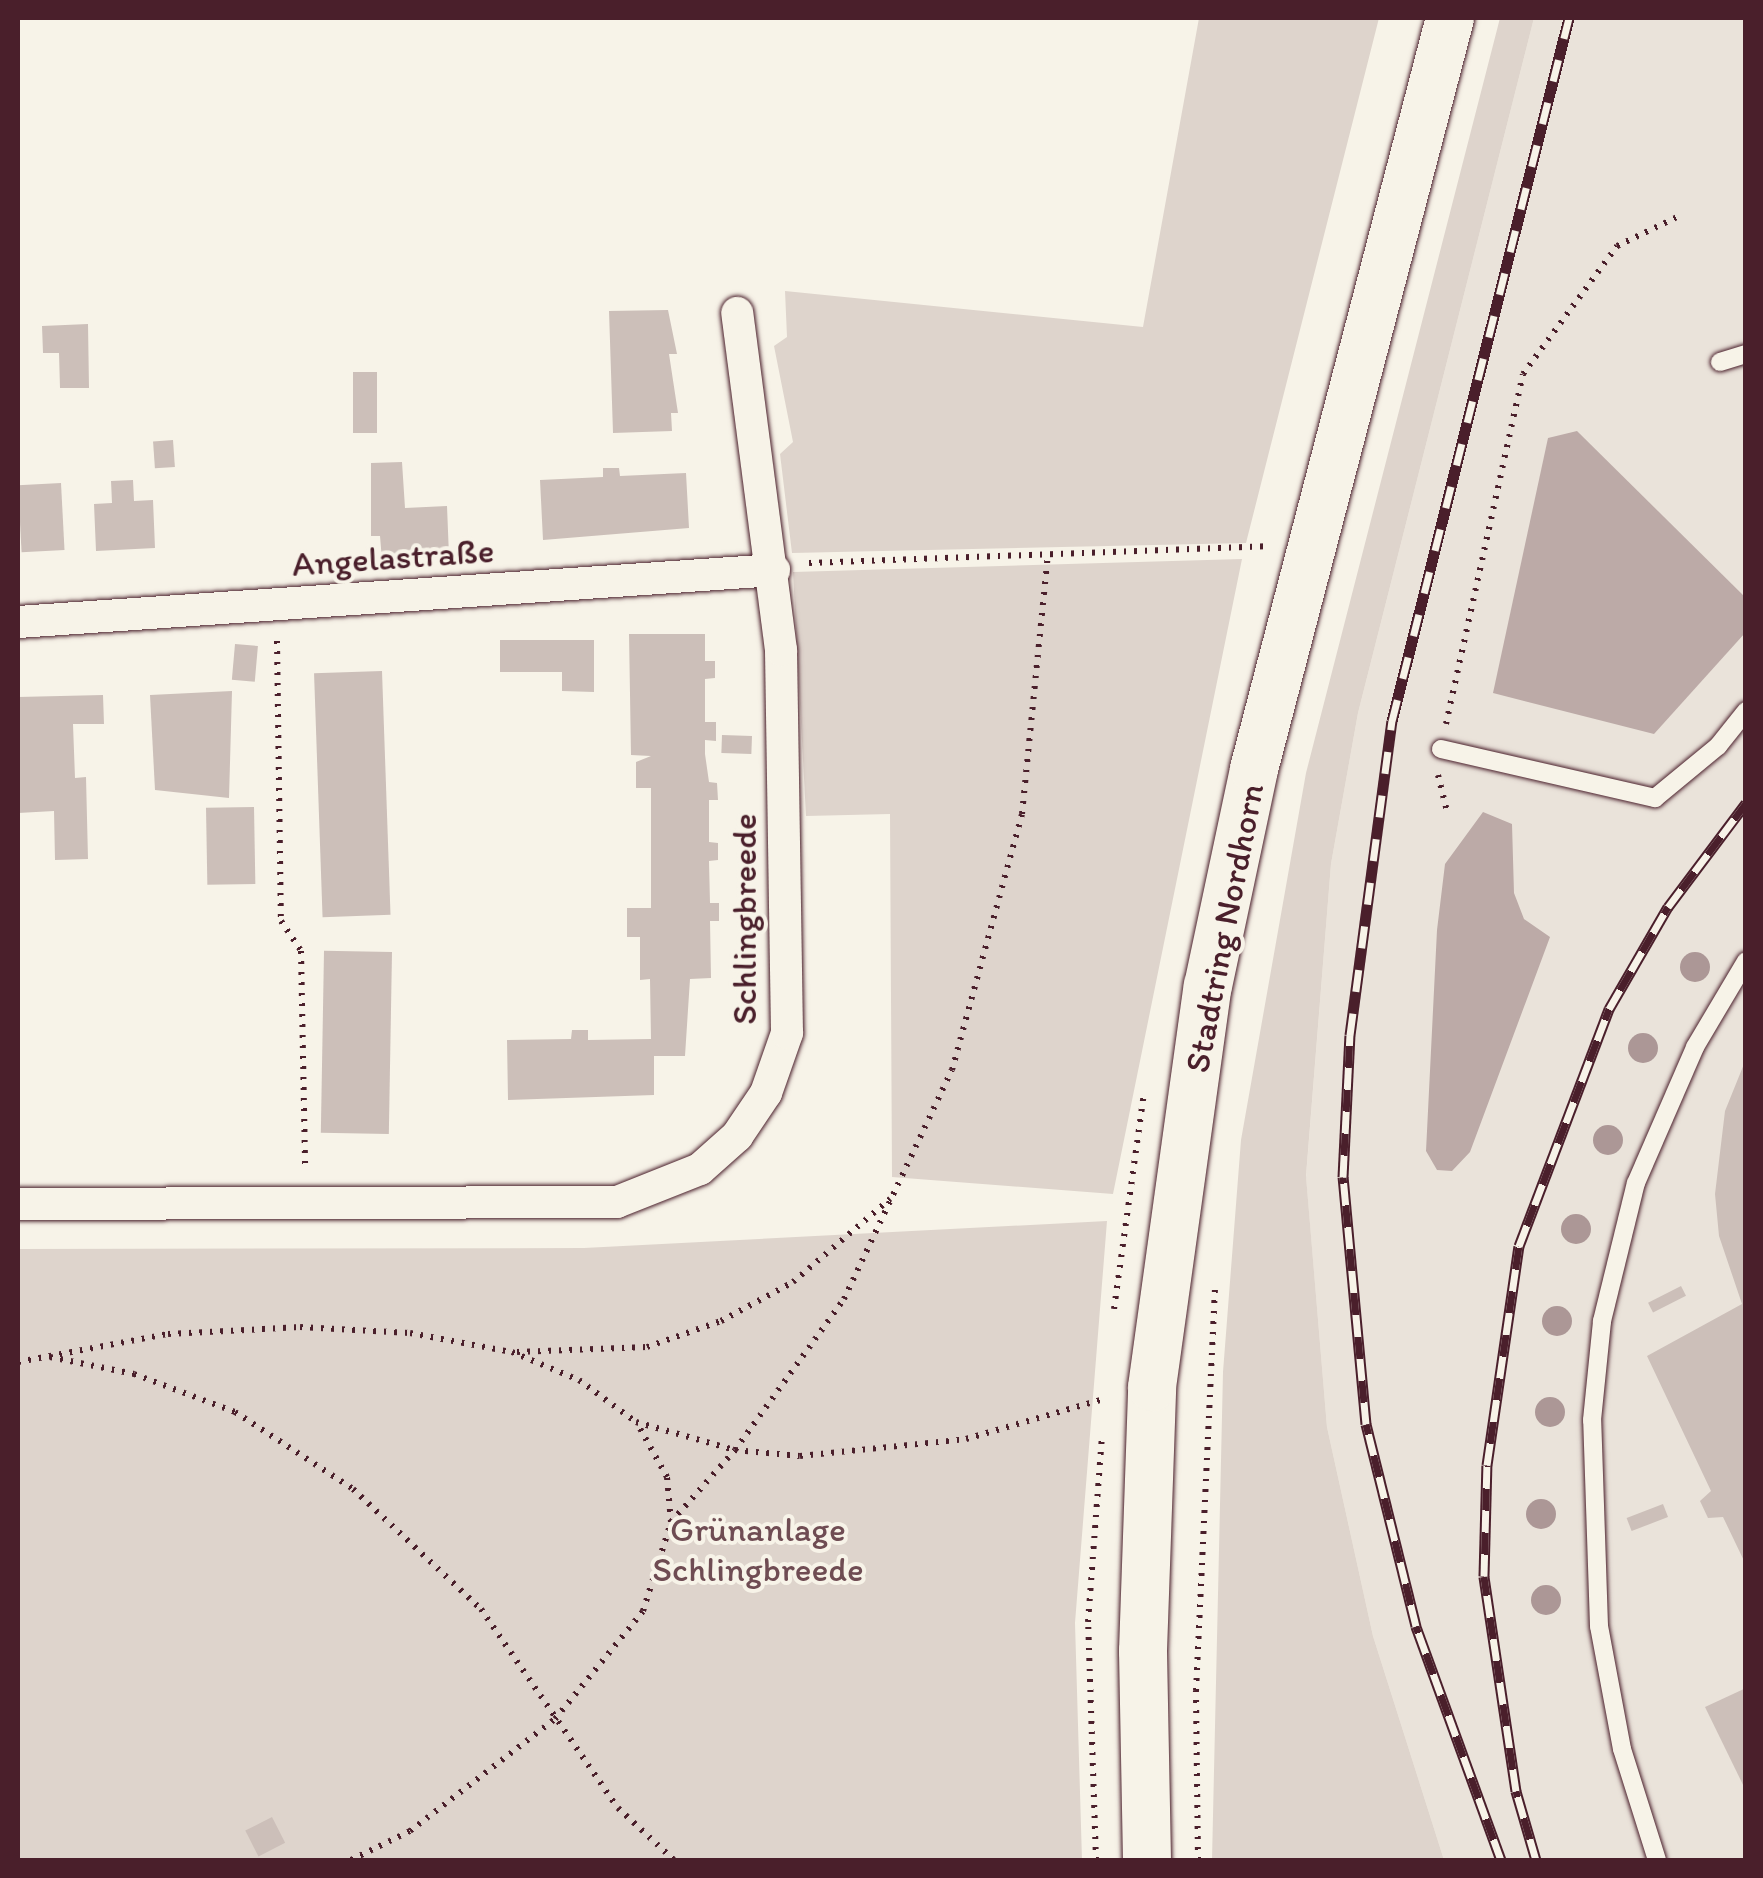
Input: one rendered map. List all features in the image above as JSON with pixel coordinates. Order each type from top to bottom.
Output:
[{"type":"main road","name":"Stadtring Nordhorn","points":[[1147,1860],[1143,1652],[1152,1387],[1208,986],[1254,769],[1450,18]]},
{"type":"street","name":"Schlingbreede","points":[[18,1204],[617,1202],[700,1169],[738,1136],[766,1093],[787,1033],[774,570],[736,314]]},
{"type":"street","name":"Angelastraße","points":[[18,622],[774,570]]},
{"type":"lane","points":[[1720,362],[1746,354]]},
{"type":"lane","points":[[1441,749],[1655,798],[1718,746],[1746,710]]},
{"type":"lane","points":[[1657,1860],[1622,1749],[1598,1626],[1592,1420],[1602,1321],[1636,1182],[1695,1046],[1746,961]]},
{"type":"path","points":[[1448,812],[1436,770],[1523,374],[1617,246],[1677,218]]},
{"type":"path","points":[[774,570],[1267,546]]},
{"type":"path","points":[[671,1522],[734,1450],[844,1298],[952,1070],[991,947],[1022,814],[1048,554]]},
{"type":"path","points":[[276,605],[281,920],[301,951],[306,1204]]},
{"type":"path","points":[[512,1352],[647,1347],[722,1321],[793,1282],[894,1195]]},
{"type":"path","points":[[1198,1860],[1196,1691],[1216,1279]]},
{"type":"path","points":[[18,1362],[168,1334],[300,1328],[410,1333],[512,1352],[580,1380],[636,1422],[734,1450],[800,1456],[966,1440],[1104,1399]]},
{"type":"path","points":[[44,1356],[134,1374],[234,1412],[354,1489],[481,1609],[618,1808],[674,1860]]},
{"type":"path","points":[[352,1860],[410,1830],[555,1719],[644,1611],[671,1522],[666,1476],[636,1422]]},
{"type":"shaded area","points":[[1534,18],[1745,18],[1745,1860],[1444,1860],[1373,1636],[1327,1427],[1306,1177],[1331,864],[1358,713]]},
{"type":"shaded area","points":[[1577,431],[1745,597],[1745,633],[1654,734],[1493,693],[1548,438]]},
{"type":"shaded area","points":[[1483,812],[1512,824],[1514,893],[1524,919],[1550,937],[1470,1152],[1452,1171],[1437,1170],[1426,1151],[1437,930],[1445,864]]},
{"type":"green space","points":[[1199,18],[1379,18],[1246,543],[792,553],[780,454],[793,442],[774,346],[787,337],[785,291],[1143,327]]},
{"type":"green space","points":[[1500,18],[1534,18],[1358,713],[1331,864],[1306,1176],[1327,1427],[1373,1636],[1444,1860],[1212,1860],[1223,1372],[1241,1140],[1306,773]]},
{"type":"green space","points":[[1242,559],[1113,1194],[892,1177],[890,814],[806,816],[793,572]]},
{"type":"green space","name":"Grünanlage Schlingbreede","points":[[1107,1221],[1075,1623],[1082,1860],[18,1860],[18,1249],[584,1248]]},
{"type":"building","points":[[668,310],[677,354],[669,354],[678,413],[671,413],[672,431],[613,433],[609,311]]},
{"type":"building","points":[[88,324],[89,388],[60,388],[59,353],[43,353],[42,326]]},
{"type":"building","points":[[353,372],[377,372],[377,433],[353,433]]},
{"type":"building","points":[[173,440],[175,467],[155,468],[153,441]]},
{"type":"building","points":[[402,462],[405,508],[447,506],[449,556],[382,560],[380,536],[371,536],[371,463]]},
{"type":"building","points":[[603,468],[619,468],[620,476],[686,473],[689,528],[543,540],[540,480],[603,477]]},
{"type":"building","points":[[133,480],[134,501],[153,500],[155,548],[96,551],[94,504],[112,503],[111,481]]},
{"type":"building","points":[[61,483],[65,550],[22,552],[18,485]]},
{"type":"building","points":[[629,634],[705,634],[705,661],[715,661],[715,678],[705,679],[705,722],[716,722],[716,741],[705,740],[705,754],[709,782],[717,783],[718,800],[709,800],[709,842],[718,843],[718,860],[709,861],[710,903],[719,903],[719,921],[710,921],[711,978],[690,979],[685,1056],[654,1056],[654,1095],[508,1100],[507,1040],[571,1039],[572,1030],[588,1030],[588,1040],[651,1039],[650,979],[640,980],[640,937],[627,937],[627,908],[651,908],[651,788],[636,788],[636,762],[651,756],[631,755]]},
{"type":"building","points":[[500,640],[594,640],[594,692],[562,691],[562,672],[500,672]]},
{"type":"building","points":[[235,644],[258,646],[255,682],[232,680]]},
{"type":"building","points":[[382,671],[391,915],[323,917],[314,673]]},
{"type":"building","points":[[232,691],[229,798],[155,790],[150,695]]},
{"type":"building","points":[[103,695],[104,724],[73,724],[75,778],[86,777],[88,859],[55,860],[54,811],[18,813],[18,697]]},
{"type":"building","points":[[722,735],[752,736],[751,754],[721,753]]},
{"type":"building","points":[[254,807],[255,884],[207,885],[206,808]]},
{"type":"building","points":[[324,951],[392,952],[389,1134],[321,1133]]},
{"type":"building","points":[[1746,1059],[1746,1565],[1723,1517],[1708,1518],[1700,1501],[1711,1491],[1647,1356],[1742,1304],[1719,1236],[1715,1194],[1725,1111]]},
{"type":"building","points":[[1681,1286],[1686,1296],[1653,1313],[1648,1303]]},
{"type":"building","points":[[1663,1504],[1668,1517],[1632,1531],[1627,1518]]},
{"type":"building","points":[[1746,1688],[1746,1791],[1705,1707]]},
{"type":"building","points":[[272,1817],[285,1843],[258,1856],[245,1831]]},
{"type":"railway","points":[[1501,1860],[1416,1626],[1366,1424],[1343,1177],[1350,1035],[1392,721],[1569,18]]},
{"type":"railway","points":[[1536,1860],[1516,1791],[1484,1576],[1487,1465],[1519,1246],[1609,1009],[1668,907],[1746,803]]}]
